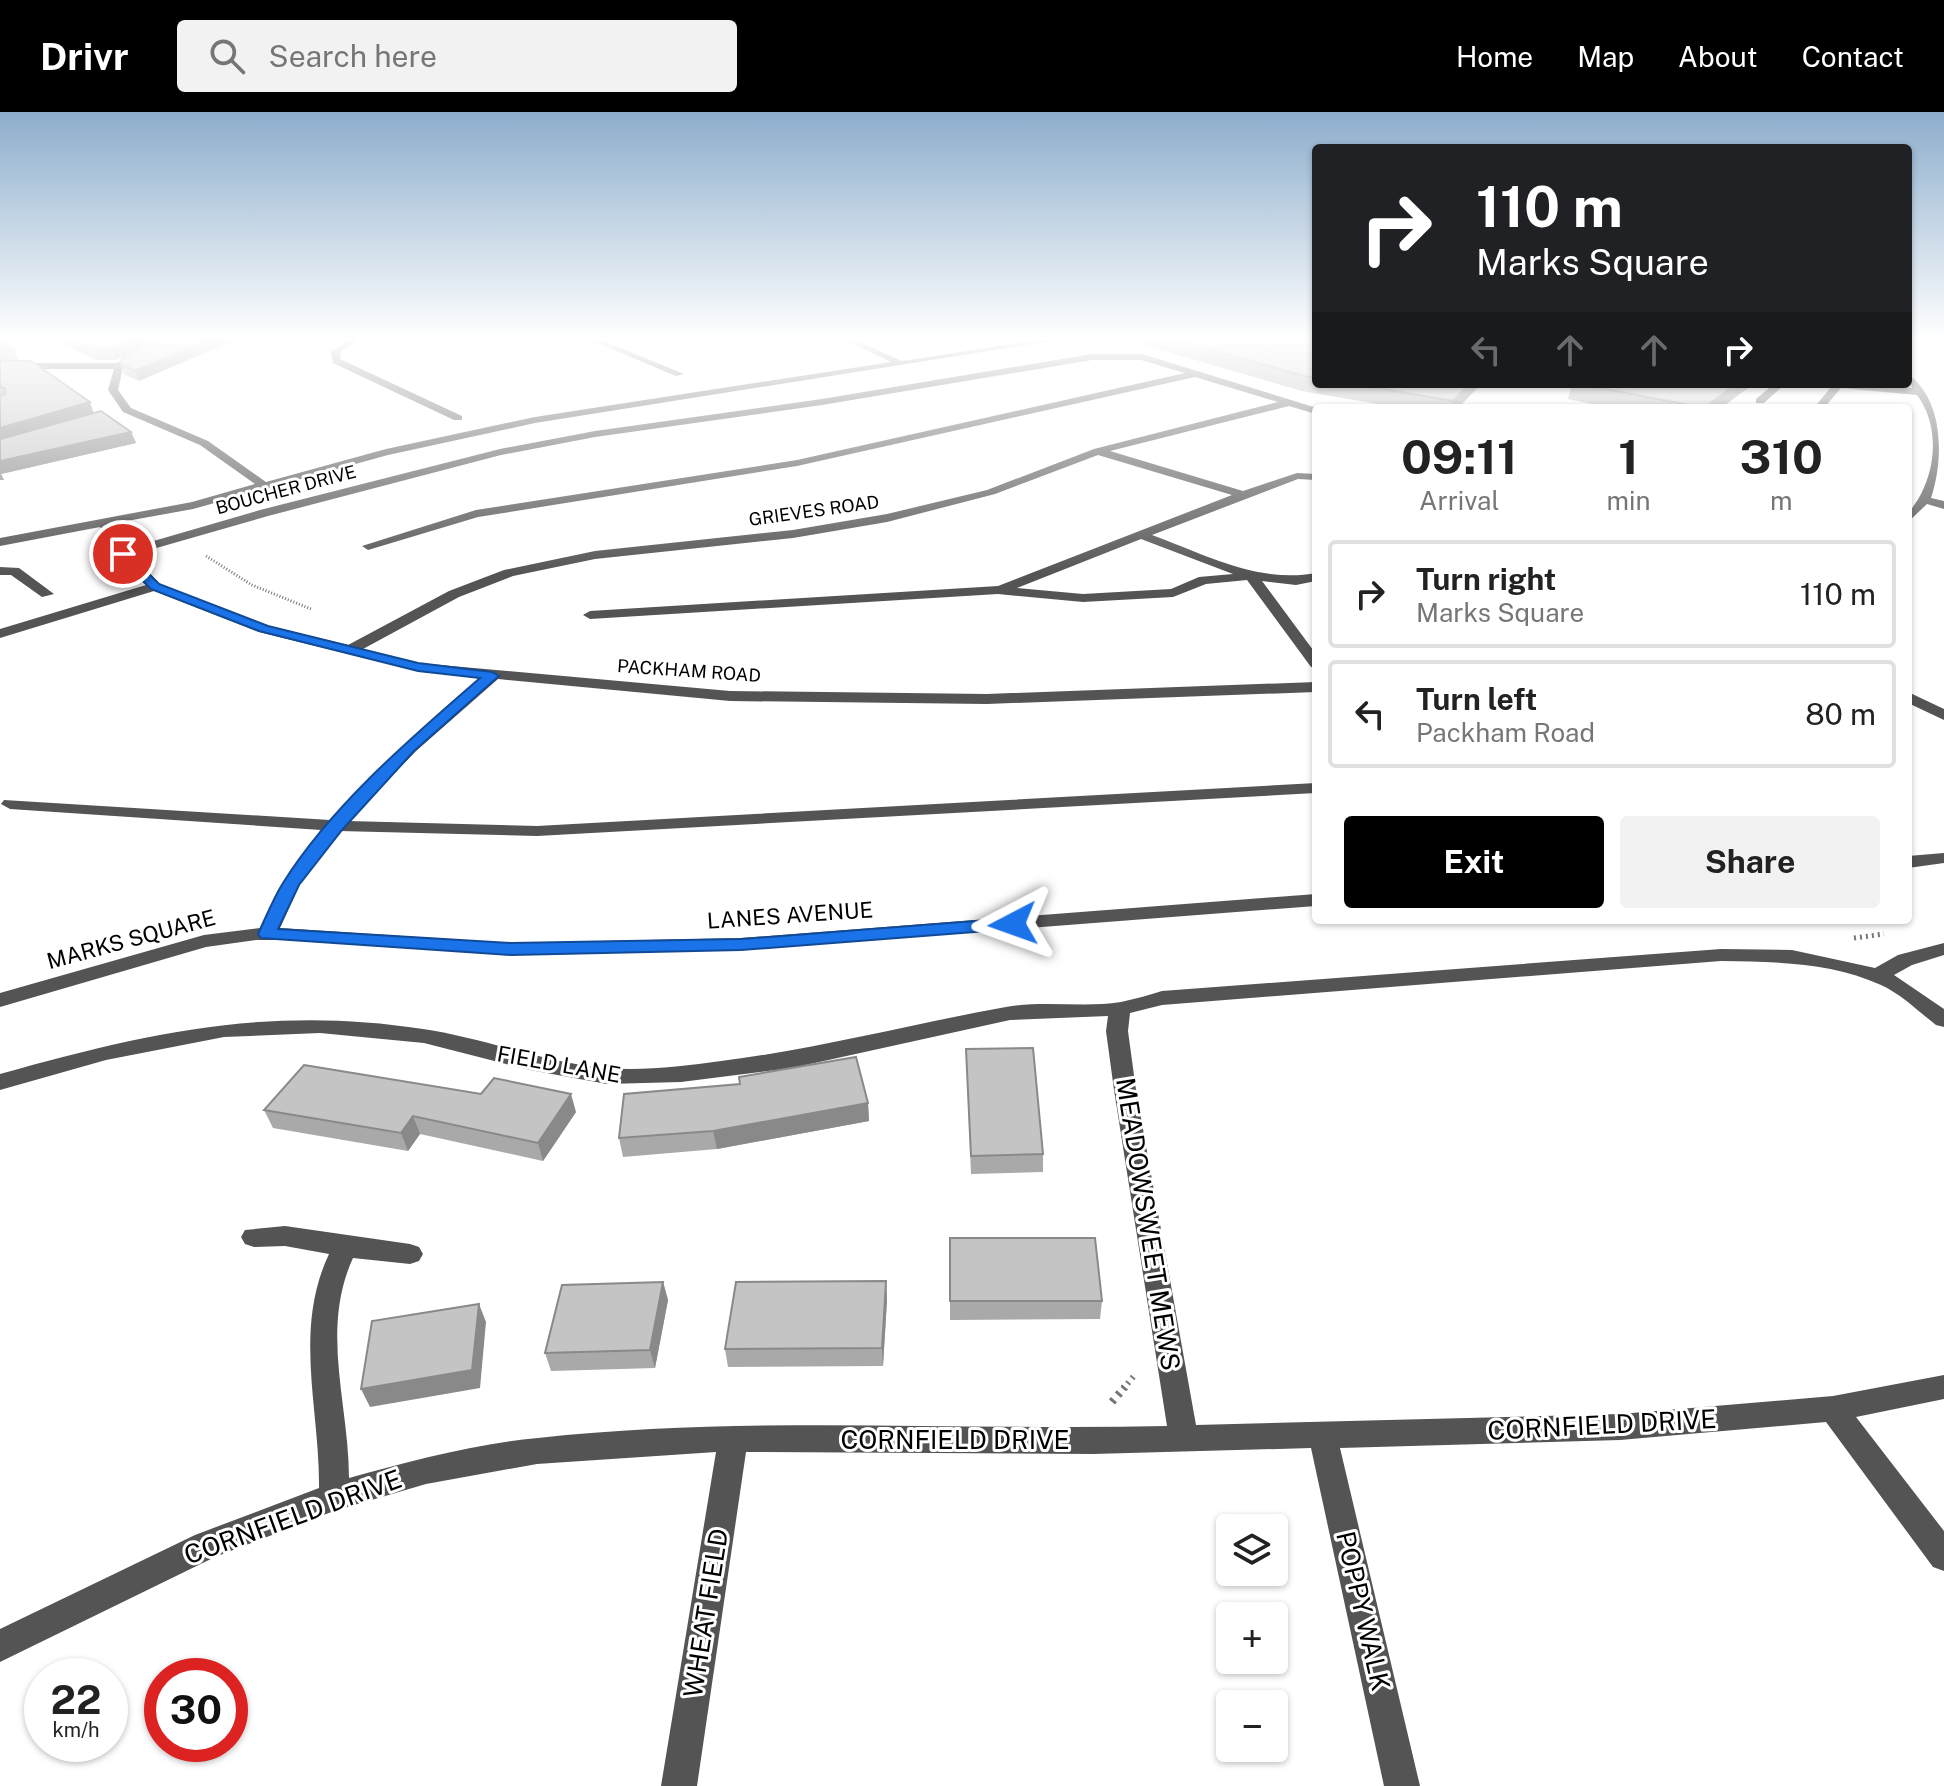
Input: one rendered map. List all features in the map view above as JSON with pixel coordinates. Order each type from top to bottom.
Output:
[{"type":"street","points":[[146,418],[204,443],[263,485]]},
{"type":"street","points":[[0,542],[193,505],[398,449],[547,418]]},
{"type":"street","name":"BOUCHER DRIVE","points":[[123,554],[264,513],[500,452],[595,434],[708,418]]},
{"type":"street","points":[[368,546],[476,514],[797,463],[997,418]]},
{"type":"street","name":"GRIEVES ROAD","points":[[349,651],[454,594],[509,573],[595,555],[793,534],[873,521],[991,492],[1098,451],[1228,418]]},
{"type":"street","points":[[1912,514],[1932,487],[1940,460],[1940,429],[1935,418]]},
{"type":"street","points":[[1098,451],[1243,495]]},
{"type":"street","points":[[998,590],[1243,495],[1297,476],[1312,477]]},
{"type":"street","points":[[1924,500],[1944,505]]},
{"type":"street","name":"PACKHAM ROAD","points":[[104,524],[123,554],[155,587],[264,629],[418,667],[730,696],[987,699],[1312,687]]},
{"type":"street","points":[[1142,535],[1251,576],[1312,659]]},
{"type":"street","points":[[0,571],[14,571],[47,594]]},
{"type":"street","points":[[590,615],[998,590],[1083,598],[1173,593],[1204,580],[1251,576],[1296,581],[1312,578]]},
{"type":"street","points":[[0,634],[155,587]]},
{"type":"street","points":[[267,934],[291,884],[336,826],[408,748],[492,676]]},
{"type":"street","points":[[1912,699],[1937,712]]},
{"type":"street","points":[[1912,714],[1937,712]]},
{"type":"street","points":[[10,804],[336,826],[537,831],[1312,788]]},
{"type":"street","points":[[1912,862],[1944,858]]},
{"type":"street","name":"LANES AVENUE","points":[[267,934],[511,949],[741,944],[1312,900]]},
{"type":"street","name":"MARKS SQUARE","points":[[0,1000],[204,941],[267,934]]},
{"type":"street","points":[[1878,975],[1905,960],[1944,949]]},
{"type":"street","name":"FIELD LANE","points":[[0,1082],[137,1045],[224,1030],[320,1026],[385,1030],[457,1043],[530,1062],[626,1077],[681,1074],[792,1060],[1010,1013],[1120,1009],[1162,998],[1721,955],[1792,956],[1833,962],[1878,975],[1905,990],[1944,1020]]},
{"type":"street","name":"MEADOWSWEET MEWS","points":[[1120,1009],[1117,1031],[1123,1075],[1184,1439]]},
{"type":"street","points":[[254,1237],[277,1235],[410,1254]]},
{"type":"street","points":[[334,1497],[333,1432],[320,1327],[329,1278],[345,1247]]},
{"type":"street","name":"CORNFIELD DRIVE","points":[[0,1646],[206,1546],[377,1483],[465,1462],[612,1444],[733,1439],[1184,1439],[1620,1427],[1833,1409],[1944,1387]]},
{"type":"street","points":[[1833,1409],[1944,1556]]},
{"type":"street","name":"POPPY WALK","points":[[1323,1436],[1402,1786]]},
{"type":"street","name":"WHEAT FIELD","points":[[679,1786],[733,1439]]},
{"type":"path","points":[[202,553],[252,585],[317,611]]},
{"type":"path","points":[[1103,1406],[1123,1392],[1136,1368]]},
{"type":"building","points":[[0,418],[34,418],[0,428]]},
{"type":"building","points":[[75,418],[111,418],[131,432],[0,461],[0,439]]},
{"type":"building","points":[[1033,1048],[1043,1154],[971,1156],[966,1049]]},
{"type":"building","points":[[856,1057],[868,1103],[713,1131],[619,1138],[624,1094],[740,1084],[739,1077]]},
{"type":"building","points":[[304,1065],[481,1094],[494,1078],[571,1094],[538,1143],[413,1116],[401,1133],[264,1110]]},
{"type":"building","points":[[950,1238],[1095,1238],[1102,1301],[950,1301]]},
{"type":"building","points":[[886,1281],[882,1348],[725,1349],[736,1282]]},
{"type":"building","points":[[663,1282],[650,1350],[545,1353],[562,1285]]},
{"type":"building","points":[[479,1304],[472,1370],[361,1389],[372,1321]]},
{"type":"route","points":[[123,554],[155,587],[264,629],[418,667],[492,676],[408,748],[336,826],[291,884],[267,934],[511,949],[741,944],[1013,924]]}]
